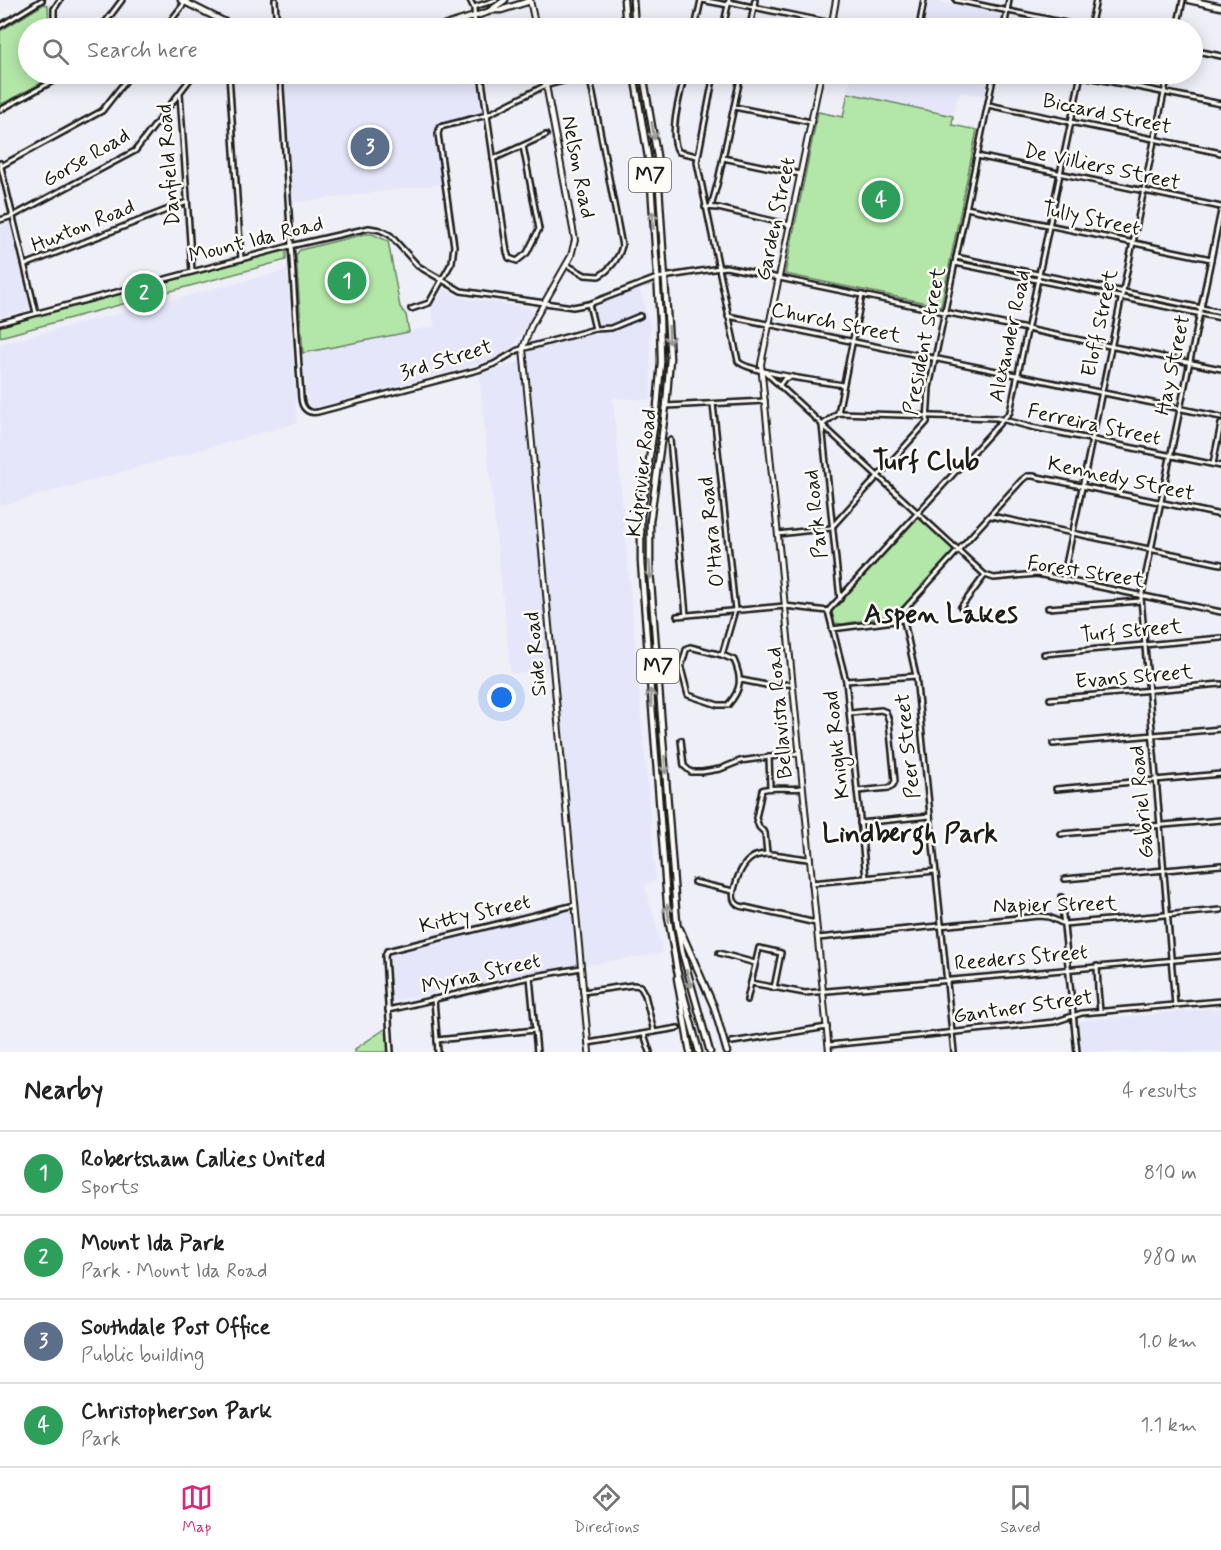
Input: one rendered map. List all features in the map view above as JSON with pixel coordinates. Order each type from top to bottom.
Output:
[{"type":"main road","points":[[493,10],[505,0]]},
{"type":"main road","points":[[470,18],[530,0]]},
{"type":"main road","points":[[624,0],[625,18]]},
{"type":"main road","points":[[633,0],[634,18]]},
{"type":"main road","points":[[1189,0],[1221,7]]},
{"type":"main road","points":[[184,1],[213,18]]},
{"type":"main road","name":"Kliprivier Road","points":[[636,84],[648,155],[660,328],[660,381],[642,506],[640,551],[668,916],[677,970],[699,1052]]},
{"type":"main road","name":"Kliprivier Road","points":[[645,84],[657,156],[670,364],[649,534],[677,924],[682,952],[710,1052]]},
{"type":"main road","points":[[677,924],[714,1007],[727,1052]]},
{"type":"main road","points":[[677,970],[677,983],[690,1052]]},
{"type":"street","points":[[0,26],[42,0]]},
{"type":"street","points":[[54,18],[54,9],[60,0]]},
{"type":"street","points":[[108,18],[122,0]]},
{"type":"street","points":[[275,0],[276,18]]},
{"type":"street","points":[[470,0],[474,7],[473,17]]},
{"type":"street","points":[[474,7],[496,0]]},
{"type":"street","points":[[530,0],[534,18]]},
{"type":"street","points":[[697,18],[700,0],[728,3],[797,18]]},
{"type":"street","points":[[752,18],[755,0]]},
{"type":"street","points":[[833,18],[836,0]]},
{"type":"street","points":[[921,18],[924,0]]},
{"type":"street","points":[[956,0],[1041,18]]},
{"type":"street","points":[[1006,18],[1009,0]]},
{"type":"street","points":[[1092,18],[1096,0]]},
{"type":"street","points":[[1179,18],[1183,0]]},
{"type":"street","points":[[172,18],[184,1]]},
{"type":"street","points":[[725,18],[728,3]]},
{"type":"street","points":[[1203,52],[1221,56]]},
{"type":"street","points":[[0,110],[49,84]]},
{"type":"street","points":[[36,313],[0,165],[102,111],[123,84]]},
{"type":"street","name":"Gorse Road","points":[[0,220],[13,216],[135,151],[187,84]]},
{"type":"street","points":[[230,84],[241,259]]},
{"type":"street","points":[[281,84],[290,246]]},
{"type":"street","points":[[482,84],[507,252],[509,258],[517,261],[527,253],[539,229],[523,146]]},
{"type":"street","points":[[411,309],[429,303],[453,262],[454,251],[438,134],[442,126],[487,115],[551,84]]},
{"type":"street","points":[[567,265],[585,275],[599,276],[609,268],[620,253],[622,246],[591,84]]},
{"type":"street","points":[[683,84],[676,114],[675,146],[679,152],[697,156]]},
{"type":"street","points":[[712,84],[697,156],[717,267],[739,363],[744,367],[842,385]]},
{"type":"street","points":[[711,207],[739,84]]},
{"type":"street","name":"Garden Street","points":[[763,371],[769,324],[819,84]]},
{"type":"street","name":"President Street","points":[[831,528],[928,420],[929,388],[992,84]]},
{"type":"street","name":"Alexander Road","points":[[828,611],[1004,420],[1012,406],[1079,84]]},
{"type":"street","points":[[1127,84],[1221,104]]},
{"type":"street","name":"Eloff Street","points":[[1063,579],[1166,84]]},
{"type":"street","name":"Nelson Road","points":[[547,85],[575,232],[574,248],[567,265]]},
{"type":"street","name":"Danfield Road","points":[[180,93],[192,272]]},
{"type":"street","name":"Biccard Street","points":[[988,105],[1221,153]]},
{"type":"street","points":[[734,107],[811,122]]},
{"type":"street","points":[[493,159],[546,135]]},
{"type":"street","name":"De Villiers Street","points":[[977,156],[1221,209]]},
{"type":"street","points":[[723,158],[800,174]]},
{"type":"street","name":"Huxton Road","points":[[25,265],[187,202]]},
{"type":"street","points":[[705,207],[790,225]]},
{"type":"street","name":"Tully Street","points":[[966,208],[1211,259]]},
{"type":"street","name":"Hay Street","points":[[1141,596],[1221,209]]},
{"type":"street","name":"Mount Ida Road","points":[[0,323],[358,229],[380,230],[396,240],[418,266],[442,280]]},
{"type":"street","name":"3rd Street","points":[[290,246],[301,398],[305,409],[311,412],[478,370],[523,348],[595,329],[611,328],[640,316]]},
{"type":"street","points":[[956,257],[1221,312]]},
{"type":"street","points":[[955,263],[1221,318]]},
{"type":"street","name":"Side Road","points":[[567,265],[531,326],[523,348],[589,1052]]},
{"type":"street","points":[[996,271],[997,266]]},
{"type":"street","points":[[442,280],[468,293],[567,307],[589,304],[657,278],[717,267],[730,267],[1221,369]]},
{"type":"street","points":[[822,425],[838,413],[862,295]]},
{"type":"street","points":[[1161,305],[1162,300]]},
{"type":"street","points":[[589,304],[595,329]]},
{"type":"street","name":"Church Street","points":[[728,316],[1221,417]]},
{"type":"street","points":[[763,371],[985,575],[961,607]]},
{"type":"street","name":"Bellavista Road","points":[[763,371],[829,1052]]},
{"type":"street","points":[[779,386],[787,378],[796,377]]},
{"type":"street","points":[[666,406],[765,401]]},
{"type":"street","name":"O'Hara Road","points":[[713,404],[735,610],[723,655]]},
{"type":"street","name":"Ferreira Street","points":[[838,413],[993,417],[1221,466]]},
{"type":"street","points":[[1213,464],[1221,424]]},
{"type":"street","name":"Park Road","points":[[822,425],[840,599]]},
{"type":"street","points":[[670,440],[686,615]]},
{"type":"street","name":"Kennedy Street","points":[[902,620],[903,610],[1027,476],[1221,515]]},
{"type":"street","points":[[990,516],[1221,564]]},
{"type":"street","points":[[778,534],[831,528]]},
{"type":"street","name":"Forest Street","points":[[985,575],[994,578],[1032,574],[1221,612]]},
{"type":"street","name":"Gabriel Road","points":[[1141,596],[1143,645],[1175,1005]]},
{"type":"street","points":[[1048,608],[1141,601]]},
{"type":"street","points":[[677,616],[785,606],[828,611]]},
{"type":"street","name":"Knight Road","points":[[828,611],[846,681],[866,878]]},
{"type":"street","points":[[832,629],[902,620]]},
{"type":"street","name":"Peer Street","points":[[902,620],[916,676],[954,1052]]},
{"type":"street","name":"Turf Street","points":[[1044,654],[1221,638]]},
{"type":"street","points":[[694,647],[734,660],[741,680],[731,702],[726,706],[688,695],[681,668],[686,650],[694,647]]},
{"type":"street","points":[[846,681],[916,676]]},
{"type":"street","points":[[741,680],[765,685],[792,684]]},
{"type":"street","name":"Evans Street","points":[[1050,699],[1221,684]]},
{"type":"street","points":[[849,713],[881,710],[886,712],[889,721],[894,784],[889,788],[857,791]]},
{"type":"street","points":[[1053,744],[1221,729]]},
{"type":"street","points":[[681,740],[684,766],[694,772],[720,769],[740,761],[799,753]]},
{"type":"street","points":[[770,757],[770,787]]},
{"type":"street","points":[[1056,789],[1221,774]]},
{"type":"street","points":[[767,853],[765,835],[756,818],[762,790],[770,787],[784,790],[802,788]]},
{"type":"street","points":[[860,823],[930,816]]},
{"type":"street","points":[[1062,834],[1221,820]]},
{"type":"street","points":[[810,860],[767,853],[751,858],[743,865],[733,891],[735,903],[740,906],[816,923]]},
{"type":"street","points":[[1065,879],[1221,865]]},
{"type":"street","points":[[812,883],[935,871]]},
{"type":"street","points":[[694,882],[733,891]]},
{"type":"street","points":[[1061,897],[1077,1052]]},
{"type":"street","name":"Kitty Street","points":[[388,1010],[385,956],[387,951],[575,905]]},
{"type":"street","name":"Napier Street","points":[[818,938],[1039,916],[1064,924],[1221,910]]},
{"type":"street","points":[[747,1000],[759,948],[781,953],[774,988]]},
{"type":"street","points":[[719,953],[755,963]]},
{"type":"street","name":"Reeders Street","points":[[751,983],[800,993],[1221,956]]},
{"type":"street","points":[[1097,966],[1100,1011]]},
{"type":"street","name":"Myrna Street","points":[[388,1010],[530,977],[581,968]]},
{"type":"street","points":[[530,977],[537,1052]]},
{"type":"street","points":[[583,992],[640,986],[645,995],[654,1032]]},
{"type":"street","points":[[434,999],[438,1052]]},
{"type":"street","name":"Gantner Street","points":[[829,1045],[1054,1022],[1073,1015],[1100,1011],[1221,1000]]},
{"type":"street","points":[[388,1010],[391,1052]]},
{"type":"street","points":[[732,1042],[827,1027]]},
{"type":"street","points":[[588,1043],[678,1028]]},
{"type":"street","points":[[437,1040],[536,1030]]},
{"type":"street","points":[[645,1034],[650,1052]]},
{"type":"shaded area","points":[[928,0],[1001,15],[1000,18],[925,18]]},
{"type":"shaded area","points":[[284,84],[479,84],[484,117],[437,125],[442,184],[292,203]]},
{"type":"shaded area","points":[[850,84],[986,84],[984,96],[959,92],[953,116],[848,93]]},
{"type":"shaded area","points":[[7,221],[11,224],[31,305],[28,310],[0,317],[0,223]]},
{"type":"shaded area","points":[[287,270],[297,423],[0,506],[0,344]]},
{"type":"shaded area","points":[[444,289],[462,298],[530,308],[533,313],[515,344],[491,360],[313,408],[307,404],[303,353],[435,326],[431,309]]},
{"type":"shaded area","points":[[640,289],[650,327],[651,400],[613,398],[656,881],[645,884],[663,953],[586,965],[568,965],[388,1002],[382,947],[571,903],[549,671],[511,674],[479,375],[517,363],[531,349],[601,333],[595,310],[600,304]]},
{"type":"shaded area","points":[[1221,1008],[1221,1052],[1081,1052],[1079,1021]]},
{"type":"green space","points":[[44,4],[48,5],[49,18],[21,18]]},
{"type":"green space","points":[[18,20],[18,84],[39,84],[0,105],[0,31]]},
{"type":"green space","points":[[848,93],[953,116],[952,125],[977,130],[941,306],[785,274],[818,112],[843,117]]},
{"type":"green space","points":[[372,234],[388,241],[400,307],[406,315],[409,332],[303,353],[296,255],[300,250]]},
{"type":"green space","points":[[286,250],[286,260],[0,337],[0,326]]},
{"type":"green space","points":[[918,518],[953,547],[953,552],[895,615],[842,624],[835,623],[831,612]]},
{"type":"green space","points":[[388,1027],[389,1052],[355,1052],[355,1049]]},
{"type":"place","name":"Southdale Post Office","points":[[370,147]]},
{"type":"place","name":"Christopherson Park","points":[[881,200]]},
{"type":"place","name":"Robertsham Callies United","points":[[347,281]]},
{"type":"place","name":"Mount Ida Park","points":[[144,293]]},
{"type":"district","name":"Turf Club","points":[[926,461]]},
{"type":"district","name":"Aspen Lakes","points":[[941,614]]},
{"type":"district","name":"Lindbergh Park","points":[[910,834]]}]
